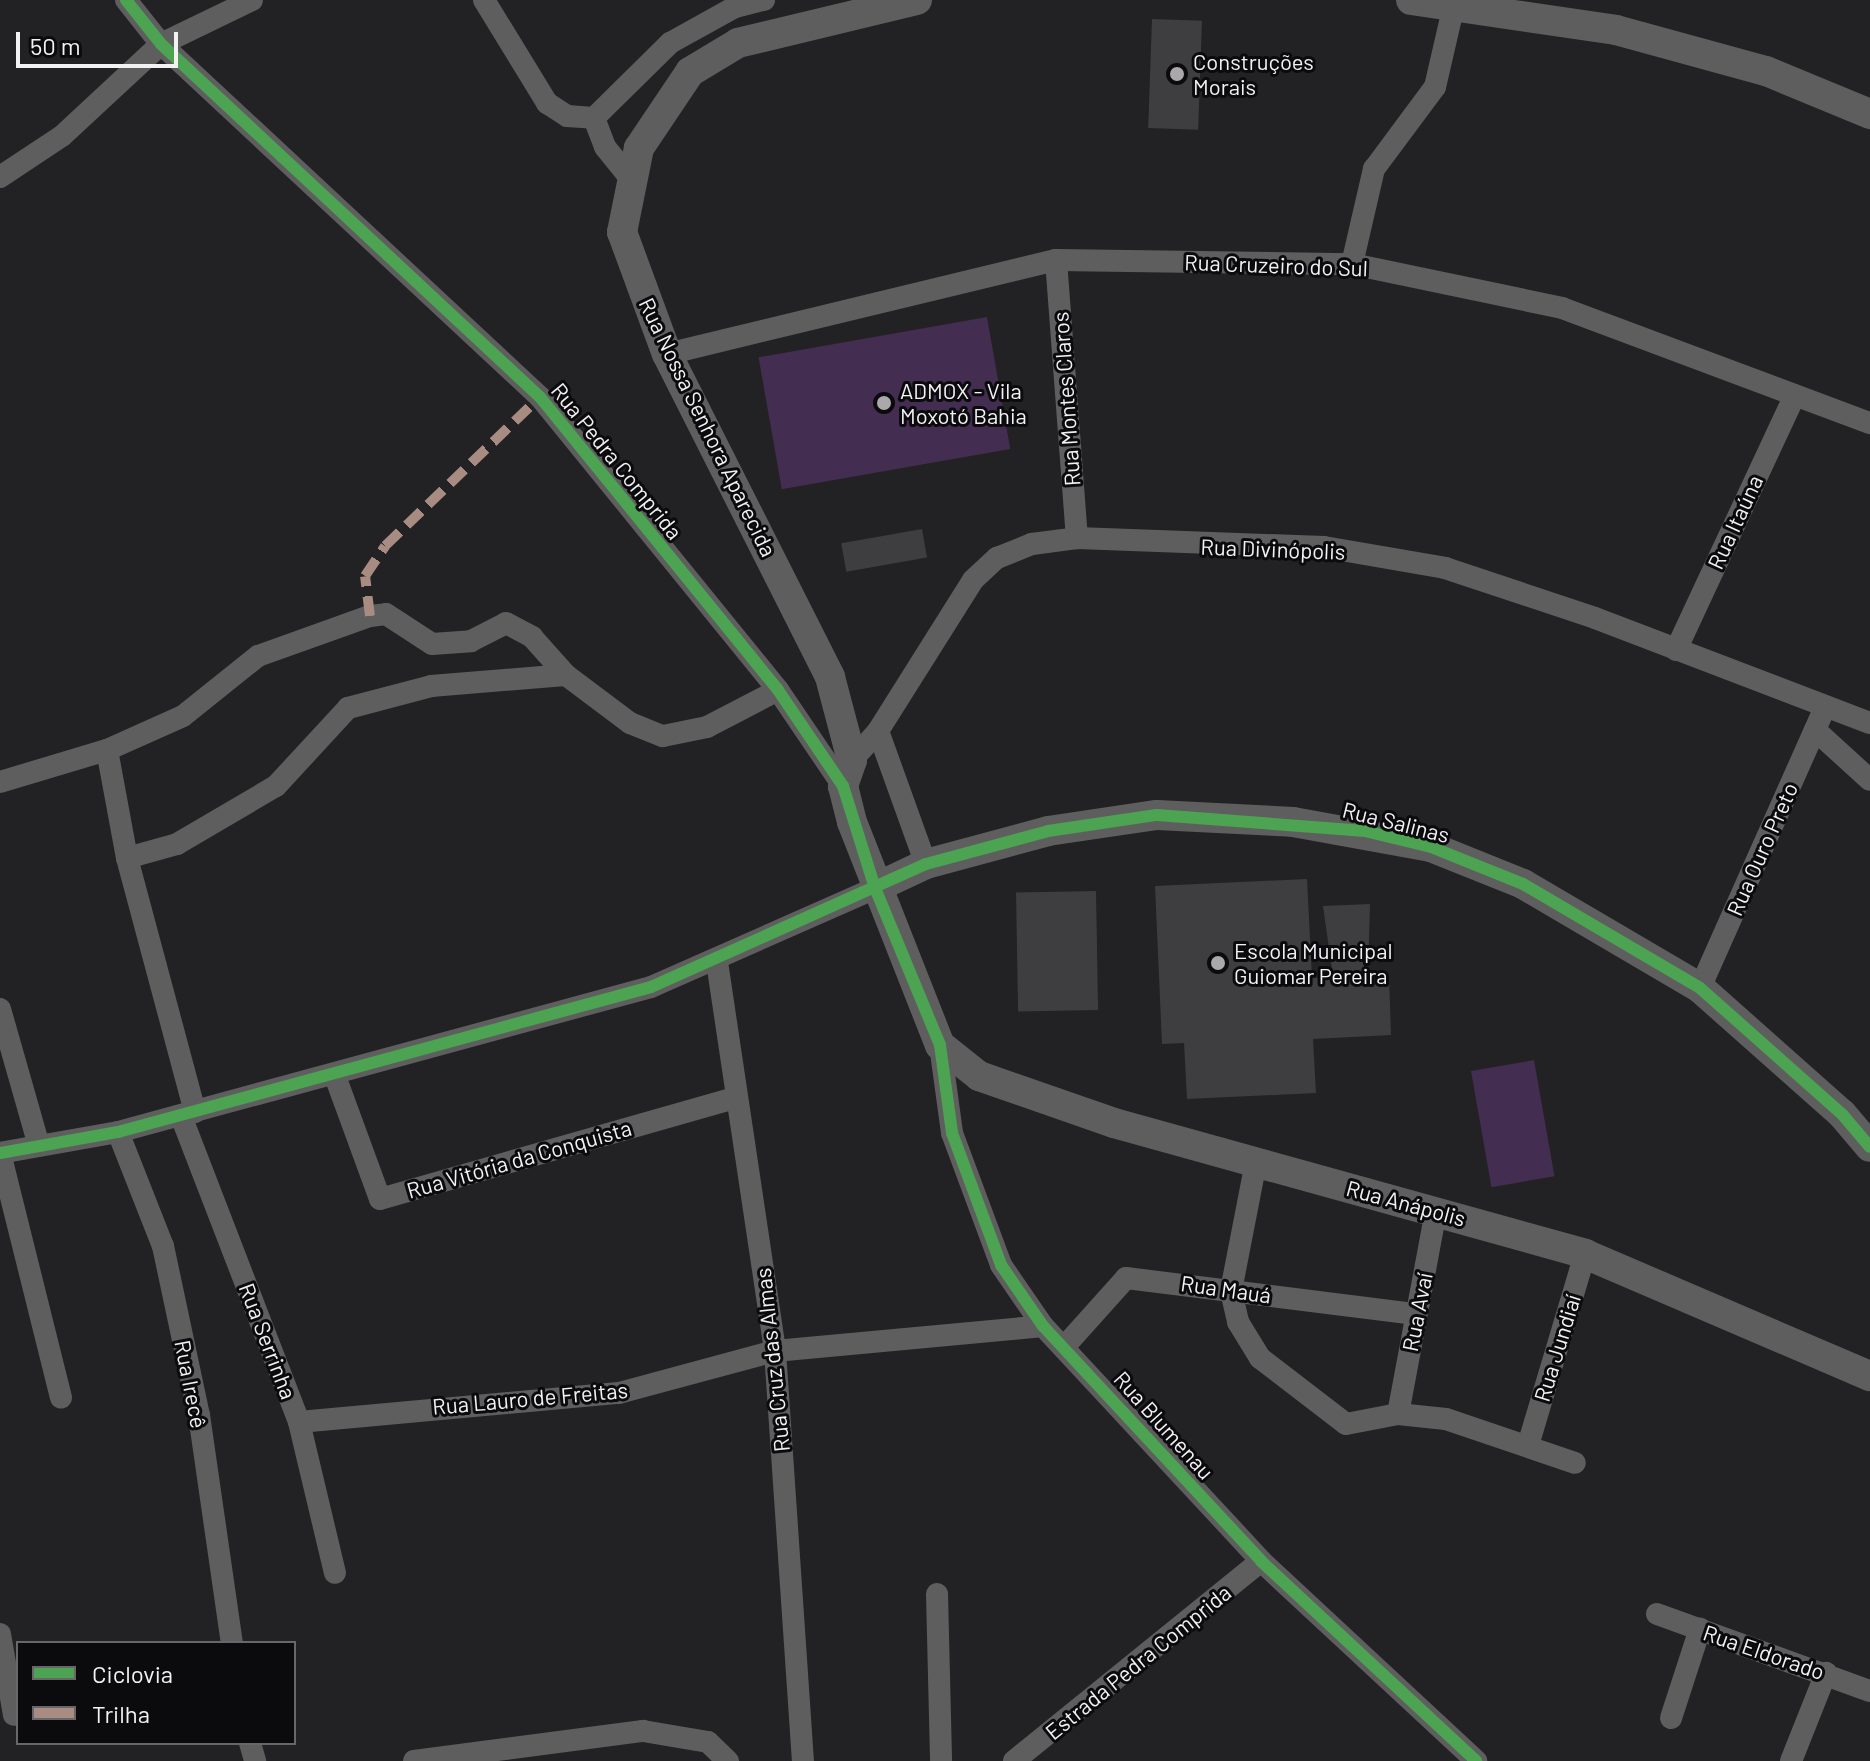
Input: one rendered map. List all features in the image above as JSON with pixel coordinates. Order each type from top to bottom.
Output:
[{"type":"street","name":"Rua Pedra Comprida","points":[[126,0],[161,44],[540,397],[848,773],[875,888],[940,1045]]},
{"type":"street","points":[[0,177],[62,136],[161,44],[252,0]]},
{"type":"street","points":[[484,0],[547,103],[567,116],[594,118],[670,43],[734,3],[764,0]]},
{"type":"street","name":"Rua Nossa Senhora Aparecida","points":[[848,773],[830,677],[667,354],[627,258],[622,232],[629,177],[672,93],[704,61],[763,36],[917,0]]},
{"type":"street","points":[[1411,0],[1616,30],[1703,52],[1870,114]]},
{"type":"street","points":[[1352,264],[1374,169],[1435,87],[1454,5]]},
{"type":"street","points":[[594,118],[605,147],[629,177]]},
{"type":"street","name":"Rua Cruzeiro do Sul","points":[[667,354],[1056,260],[1352,264],[1562,308],[1870,423]]},
{"type":"street","name":"Rua Montes Claros","points":[[1056,260],[1077,538]]},
{"type":"street","name":"Rua Itaúna","points":[[1676,650],[1795,395]]},
{"type":"street","name":"Rua Divinópolis","points":[[848,773],[973,580],[1008,553],[1077,538],[1379,555],[1445,568],[1676,650],[1820,720],[1870,723]]},
{"type":"street","points":[[0,782],[107,750],[183,716],[258,656],[370,616],[386,614],[432,644],[471,641],[506,623],[532,637],[566,675],[630,723],[663,736],[707,727],[778,690]]},
{"type":"street","points":[[127,858],[177,844],[276,786],[348,708],[431,686],[566,675]]},
{"type":"street","points":[[1820,720],[1870,780]]},
{"type":"street","name":"Rua Ouro Preto","points":[[1700,988],[1820,720]]},
{"type":"street","points":[[878,731],[926,864]]},
{"type":"street","name":"Rua Serrinha","points":[[107,750],[127,858],[188,1114],[299,1422],[335,1573]]},
{"type":"street","name":"Rua Salinas","points":[[875,888],[926,864],[1048,831],[1157,815],[1365,831],[1431,847],[1523,884],[1700,988],[1870,1147]]},
{"type":"street","points":[[61,1397],[0,1153],[118,1132],[335,1076],[651,987],[717,962],[875,888]]},
{"type":"street","name":"Rua Cruz das Almas","points":[[717,962],[775,1351],[803,1761]]},
{"type":"street","points":[[0,1009],[39,1146]]},
{"type":"street","name":"Rua Anápolis","points":[[940,1045],[979,1076],[1114,1123],[1436,1210],[1585,1254],[1870,1376]]},
{"type":"street","name":"Rua Blumenau","points":[[940,1045],[952,1133],[1001,1265],[1043,1326],[1065,1346],[1261,1561],[1476,1761]]},
{"type":"street","name":"Rua Vitória da Conquista","points":[[335,1076],[380,1199],[737,1097]]},
{"type":"street","name":"Rua Irecê","points":[[118,1132],[163,1246],[199,1415],[232,1641]]},
{"type":"street","points":[[1256,1162],[1231,1291],[1238,1322],[1260,1358],[1339,1420],[1358,1423],[1398,1414],[1446,1419],[1529,1442],[1575,1463]]},
{"type":"street","name":"Rua Avaí","points":[[1398,1414],[1436,1210]]},
{"type":"street","name":"Rua Jundiaí","points":[[1529,1442],[1585,1254]]},
{"type":"street","name":"Rua Mauá","points":[[1065,1346],[1126,1278],[1416,1314]]},
{"type":"street","name":"Rua Lauro de Freitas","points":[[299,1422],[619,1393],[775,1351],[1043,1326]]},
{"type":"street","name":"Estrada Pedra Comprida","points":[[1014,1761],[1261,1561]]},
{"type":"street","points":[[937,1594],[941,1761]]},
{"type":"street","name":"Rua Eldorado","points":[[1657,1614],[1870,1691]]},
{"type":"street","points":[[1671,1718],[1700,1629]]},
{"type":"street","points":[[0,1634],[11,1715]]},
{"type":"street","points":[[1791,1761],[1826,1673]]},
{"type":"street","points":[[414,1761],[643,1731],[708,1742],[728,1761]]},
{"type":"shaded area","name":"ADMOX - Vila Moxotó Bahia","points":[[987,317],[1010,449],[782,489],[759,357]]},
{"type":"shaded area","points":[[1534,1060],[1554,1176],[1491,1187],[1471,1071]]},
{"type":"building","name":"Construções Morais","points":[[1152,19],[1202,21],[1198,130],[1148,128]]},
{"type":"building","points":[[922,529],[927,558],[846,572],[841,543]]},
{"type":"building","points":[[1307,879],[1312,978],[1333,977],[1323,906],[1370,904],[1368,976],[1389,975],[1391,1035],[1313,1039],[1316,1093],[1187,1099],[1184,1043],[1162,1044],[1155,886]]},
{"type":"building","points":[[1096,891],[1098,1010],[1018,1011],[1016,892]]},
{"type":"marked path","points":[[370,616],[365,576],[385,546],[540,397]]},
{"type":"cycle path","points":[[126,0],[161,44],[540,397],[778,690],[843,786],[875,888],[940,1045],[952,1133],[1001,1265],[1043,1326],[1261,1561],[1476,1761]]},
{"type":"cycle path","points":[[0,1153],[118,1132],[651,987],[926,864],[1048,831],[1157,815],[1365,831],[1431,847],[1523,884],[1700,988],[1842,1114],[1870,1147]]},
{"type":"place","name":"Construções Morais","points":[[1177,74]]},
{"type":"place","name":"ADMOX - Vila Moxotó Bahia","points":[[884,403]]},
{"type":"place","name":"Escola Municipal Guiomar Pereira","points":[[1218,963]]}]
